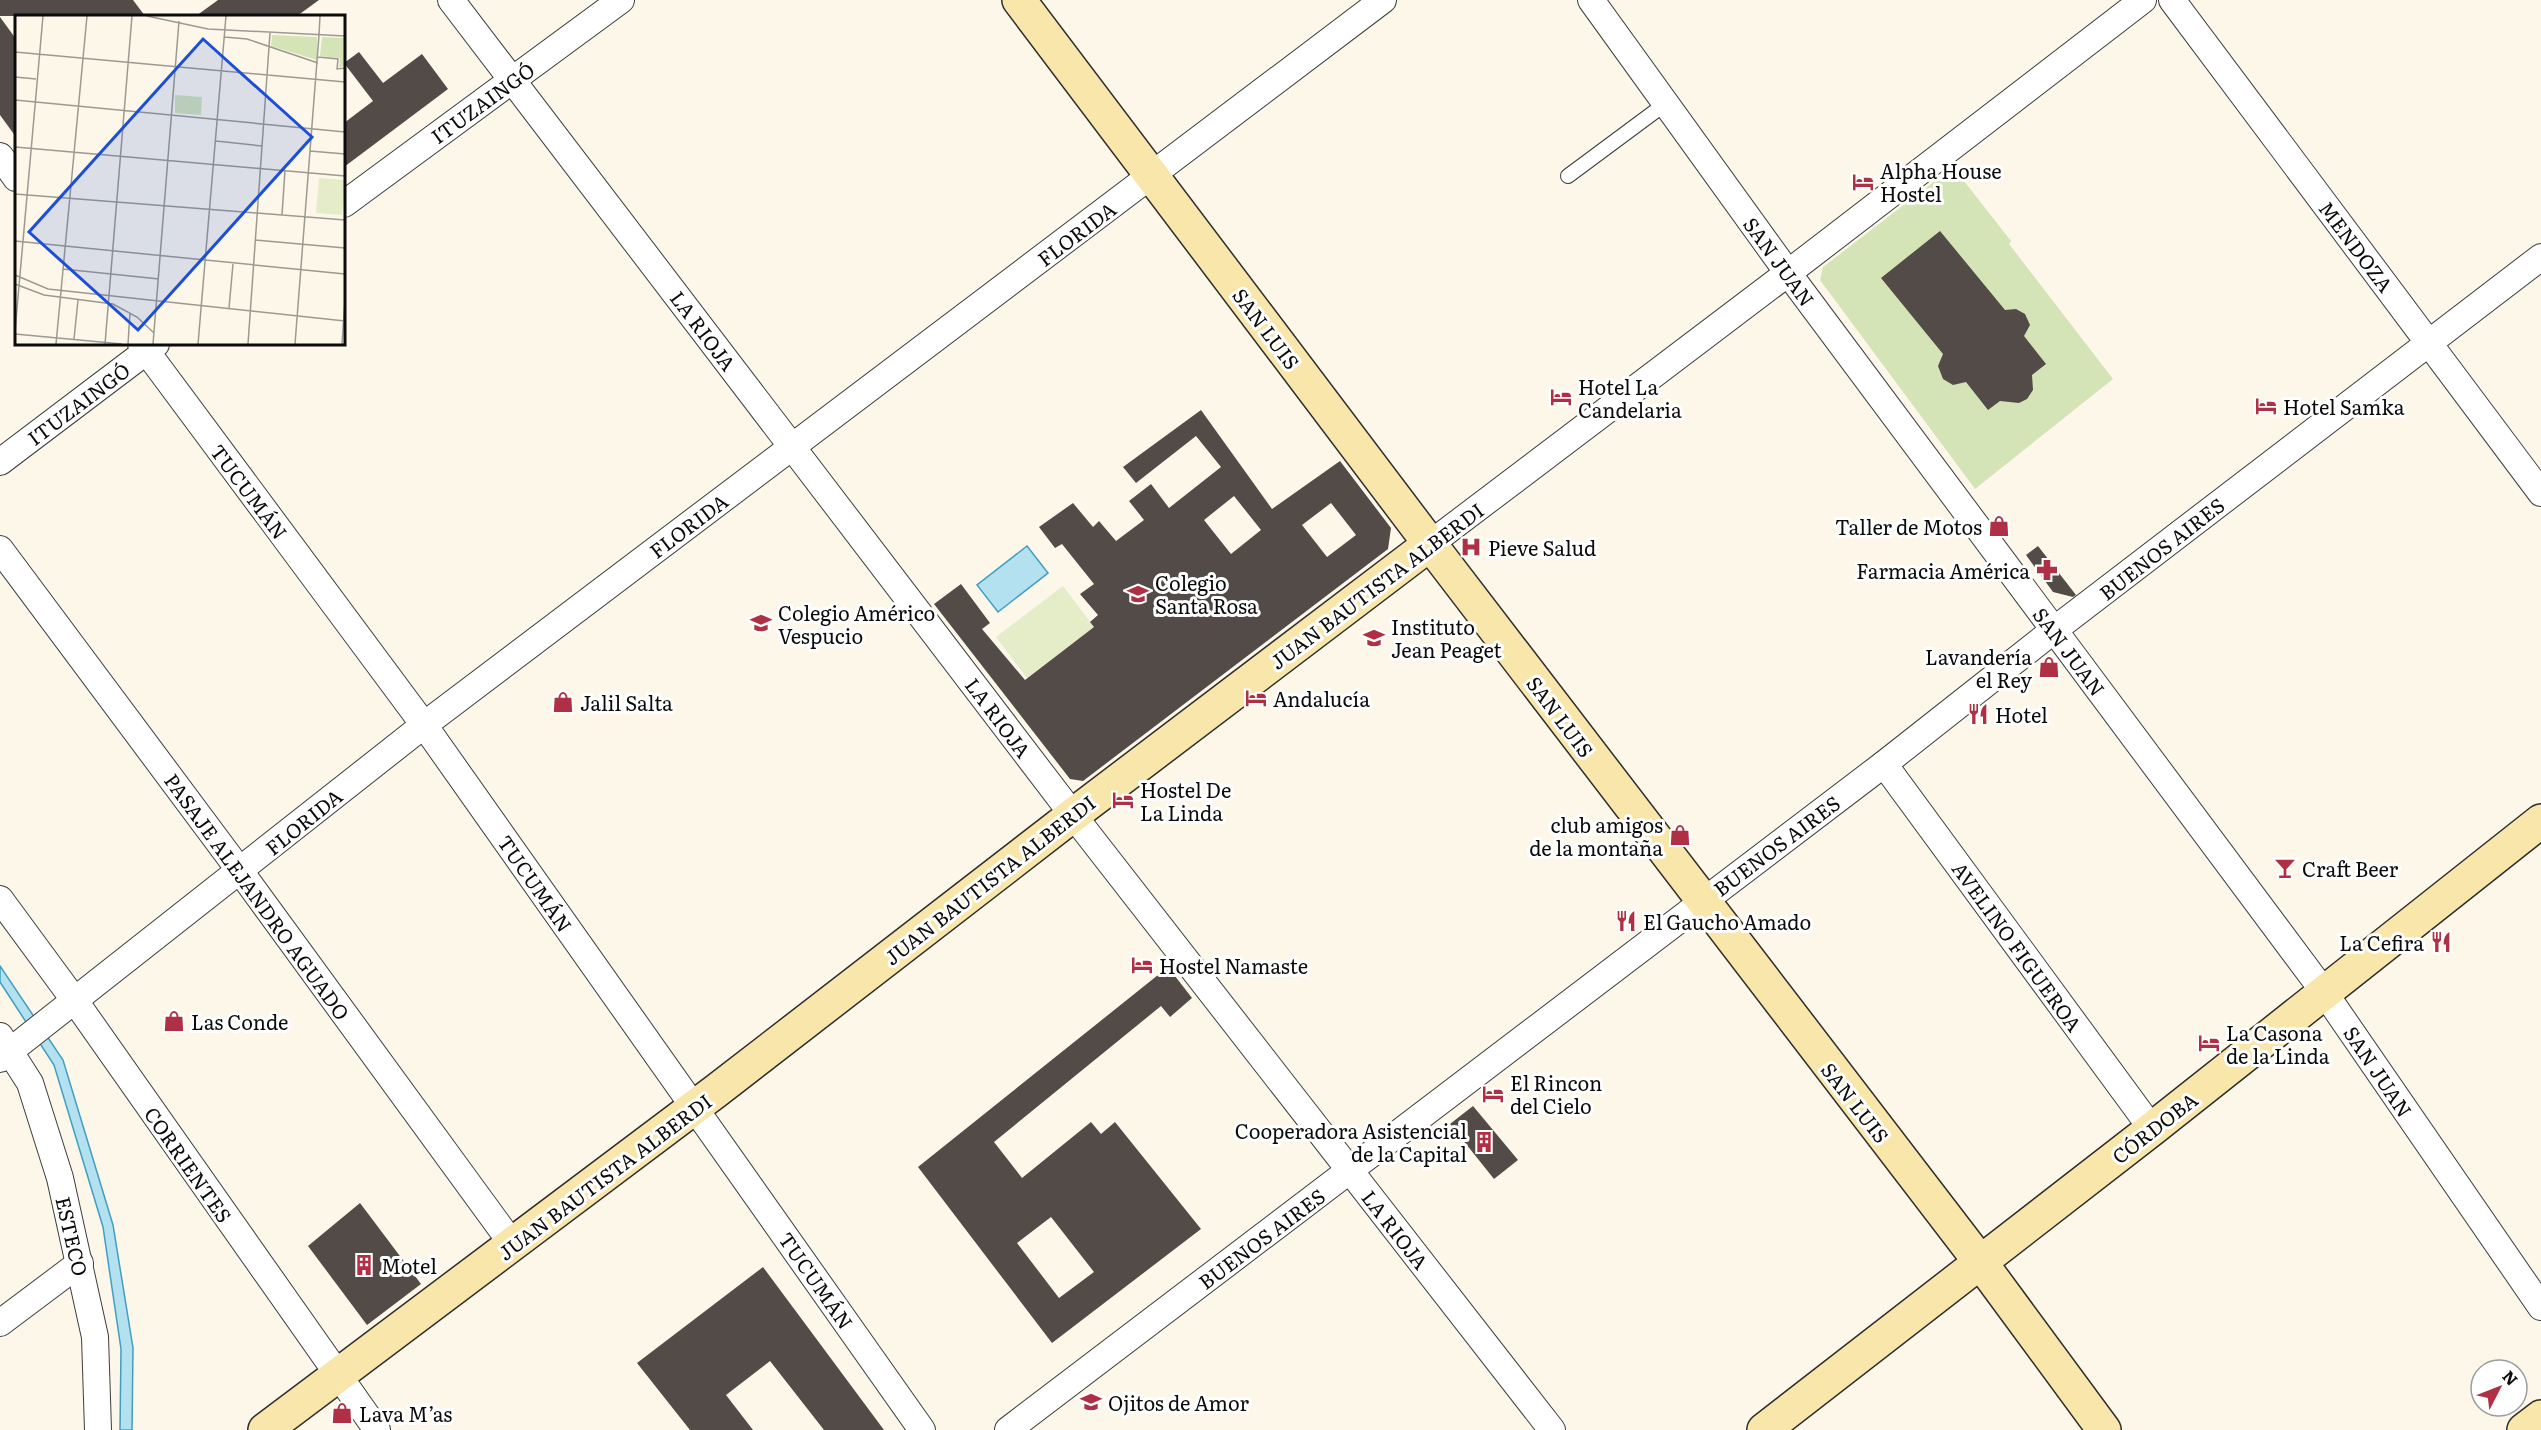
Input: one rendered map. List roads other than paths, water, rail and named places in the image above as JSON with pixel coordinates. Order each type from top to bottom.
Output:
[{"type":"street","name":"LA RIOJA","points":[[452,0],[1073,814],[1552,1430]]},
{"type":"street","name":"ITUZAINGÓ","points":[[345,203],[621,0]]},
{"type":"street","name":"SAN LUIS","points":[[1019,0],[1430,544],[1980,1263],[2104,1430]]},
{"type":"street","name":"FLORIDA","points":[[8,1048],[67,1008],[424,724],[1383,0]]},
{"type":"street","name":"SAN JUAN","points":[[1591,0],[1788,273],[2324,992],[2541,1307]]},
{"type":"street","name":"JUAN BAUTISTA ALBERDI","points":[[264,1430],[695,1107],[1073,814],[1788,273],[2143,0]]},
{"type":"street","name":"MENDOZA","points":[[2172,0],[2541,493]]},
{"type":"street","points":[[0,156],[15,177]]},
{"type":"street","name":"BUENOS AIRES","points":[[1008,1430],[1884,764],[2054,630],[2541,257]]},
{"type":"street","name":"ITUZAINGÓ","points":[[0,462],[148,346]]},
{"type":"street","name":"TUCUMÁN","points":[[148,346],[424,724],[922,1430]]},
{"type":"street","name":"PASAJE ALEJANDRO AGUADO","points":[[0,549],[240,871],[513,1245]]},
{"type":"street","name":"AVELINO FIGUEROA","points":[[1884,764],[2152,1129]]},
{"type":"street","name":"CÓRDOBA","points":[[1764,1430],[2152,1129],[2541,820]]},
{"type":"street","name":"CORRIENTES","points":[[0,899],[67,1008],[376,1430]]},
{"type":"street","name":"ESTECO","points":[[8,1048],[30,1083],[60,1178],[95,1337],[98,1430]]},
{"type":"street","points":[[0,1323],[80,1263]]},
{"type":"street","points":[[2524,1430],[2541,1417]]},
{"type":"lane","points":[[1568,176],[1665,104]]},
{"type":"water","points":[[1027,546],[1048,573],[998,612],[977,585]]},
{"type":"water","points":[[0,966],[63,1060],[113,1225],[133,1348],[132,1430],[120,1430],[121,1349],[103,1227],[54,1065],[0,982]]},
{"type":"place","name":"Alpha House Hostel","points":[[1863,182]]},
{"type":"place","name":"Hotel La Candelaria","points":[[1561,397]]},
{"type":"place","name":"Hotel Samka","points":[[2266,406]]},
{"type":"place","name":"Taller de Motos","points":[[1999,526]]},
{"type":"place","name":"Pieve Salud","points":[[1471,547]]},
{"type":"place","name":"Farmacia América","points":[[2047,570]]},
{"type":"place","name":"Colegio Santa Rosa","points":[[1138,594]]},
{"type":"place","name":"Colegio Américo Vespucio","points":[[761,623]]},
{"type":"place","name":"Instituto Jean Peaget","points":[[1374,638]]},
{"type":"place","name":"Lavandería el Rey","points":[[2049,667]]},
{"type":"place","name":"Andalucía","points":[[1256,698]]},
{"type":"place","name":"Jalil Salta","points":[[563,702]]},
{"type":"place","name":"Hotel","points":[[1978,714]]},
{"type":"place","name":"Hostel De La Linda","points":[[1123,800]]},
{"type":"place","name":"club amigos de la montaña","points":[[1680,835]]},
{"type":"place","name":"Craft Beer","points":[[2285,868]]},
{"type":"place","name":"El Gaucho Amado","points":[[1626,921]]},
{"type":"place","name":"La Cefira","points":[[2441,942]]},
{"type":"place","name":"Hostel Namaste","points":[[1142,965]]},
{"type":"place","name":"Las Conde","points":[[174,1021]]},
{"type":"place","name":"La Casona de la Linda","points":[[2209,1043]]},
{"type":"place","name":"El Rincon del Cielo","points":[[1493,1094]]},
{"type":"place","name":"Cooperadora Asistencial de la Capital","points":[[1484,1142]]},
{"type":"place","name":"Motel","points":[[364,1265]]},
{"type":"place","name":"Ojitos de Amor","points":[[1091,1402]]},
{"type":"place","name":"Lava M’as","points":[[342,1413]]}]
